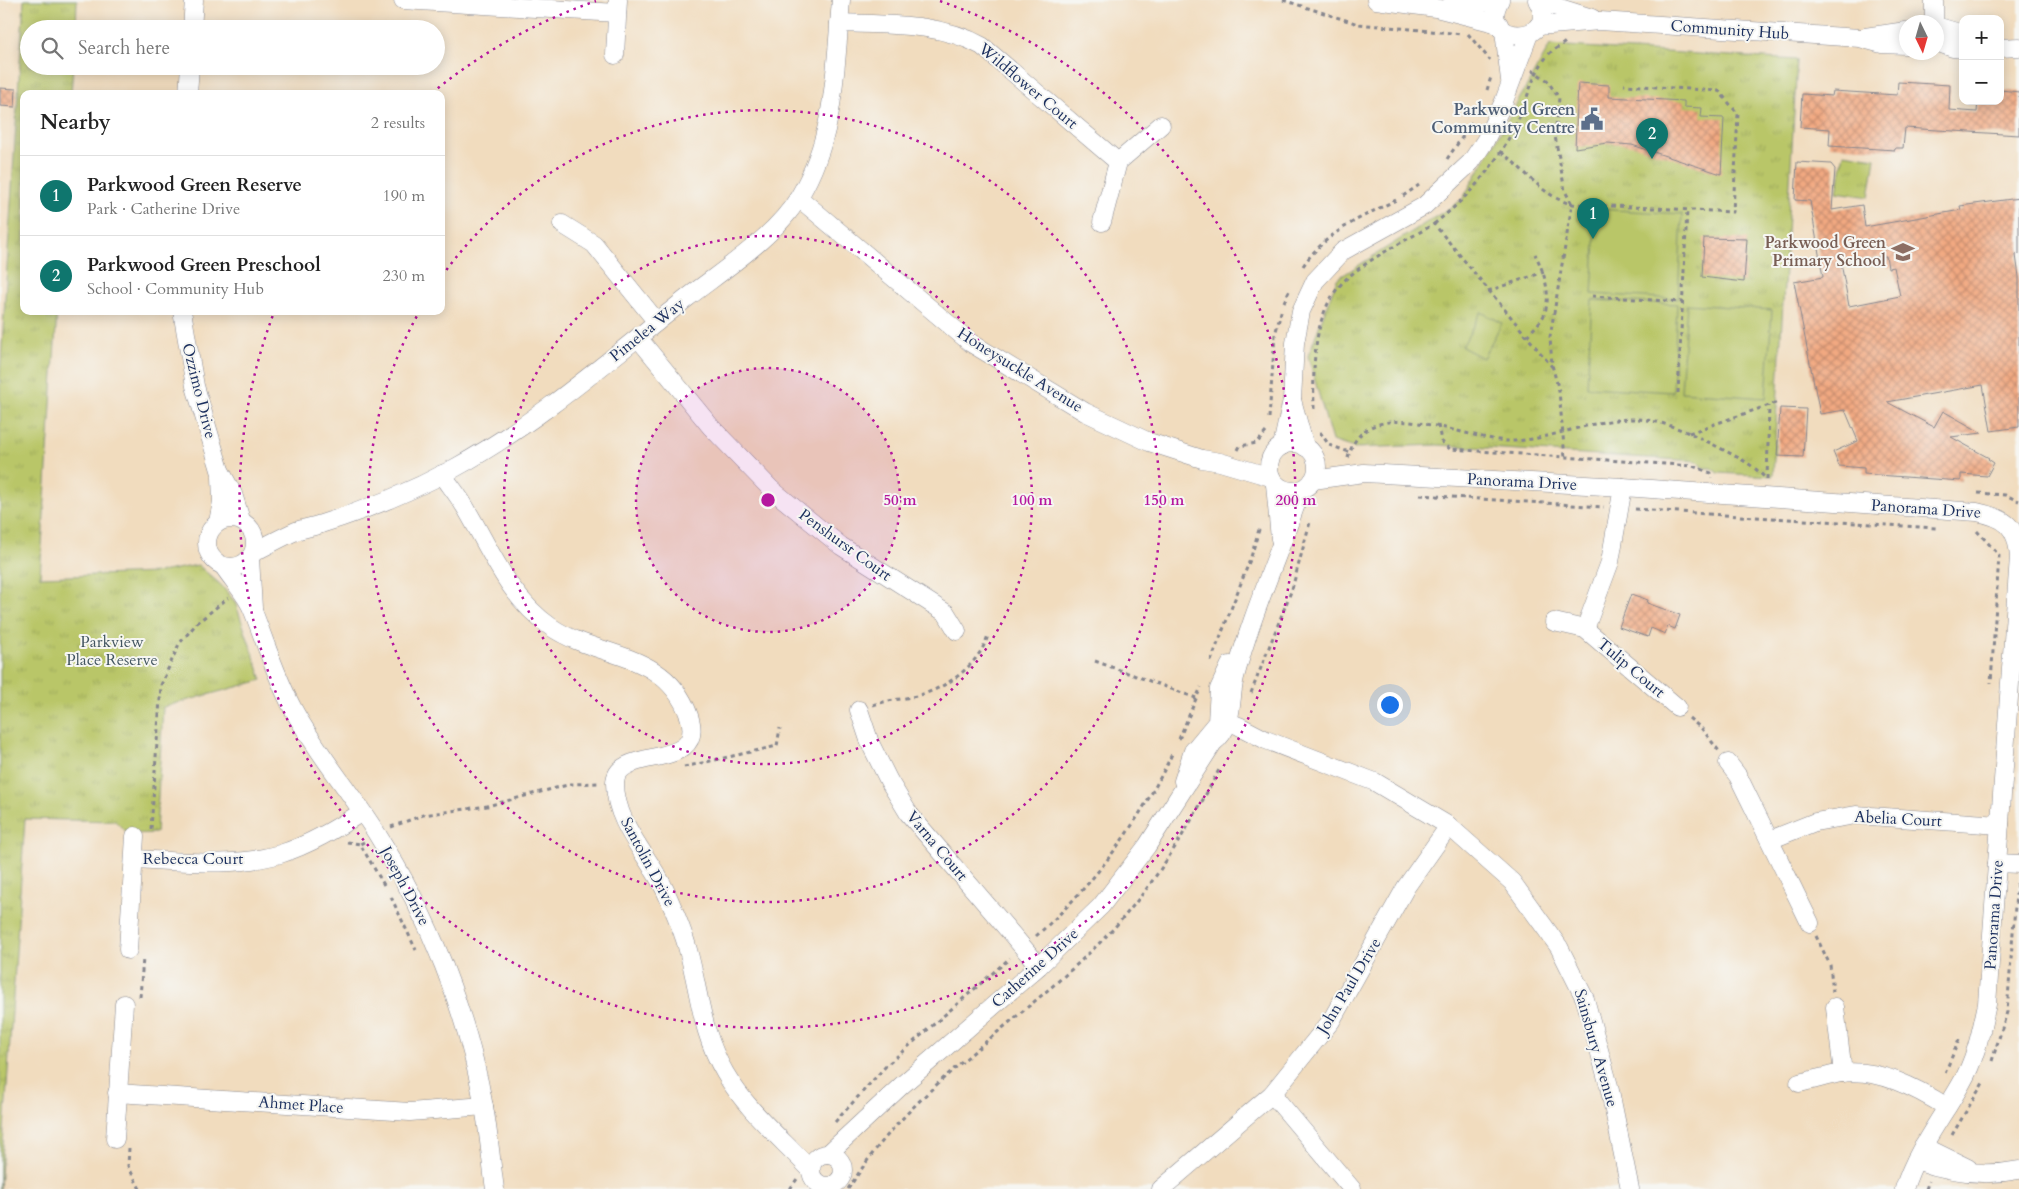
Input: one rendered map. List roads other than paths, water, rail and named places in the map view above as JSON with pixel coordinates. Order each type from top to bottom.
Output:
[{"type":"street","points":[[193,20],[194,0]]},
{"type":"street","points":[[403,0],[618,6],[615,56]]},
{"type":"street","name":"Pimelea Way","points":[[252,555],[297,531],[356,512],[447,472],[530,421],[638,339],[776,225],[799,198],[820,154],[831,113],[841,0]]},
{"type":"street","points":[[1376,0],[1436,8],[1469,16],[1501,27]]},
{"type":"street","points":[[1934,0],[1934,15]]},
{"type":"street","points":[[1436,8],[1500,1]]},
{"type":"street","points":[[1500,1],[1496,9],[1512,70]]},
{"type":"street","points":[[1224,724],[1244,645],[1281,542],[1285,519],[1316,467],[1292,400],[1295,343],[1301,311],[1315,281],[1328,264],[1343,251],[1424,206],[1471,162],[1485,141],[1504,101],[1512,70],[1542,14],[1538,1]]},
{"type":"street","name":"Community Hub","points":[[1538,1],[1569,9],[1600,21]]},
{"type":"street","name":"Community Hub","points":[[1501,27],[1516,36],[1533,30],[1600,21],[1860,38],[1882,44],[1899,45]]},
{"type":"street","name":"Wildflower Court","points":[[839,23],[937,28],[963,35],[982,46],[1118,162]]},
{"type":"street","points":[[1944,28],[1959,33]]},
{"type":"street","name":"Community Hub","points":[[1860,38],[1899,31]]},
{"type":"street","points":[[1944,45],[1959,49]]},
{"type":"street","points":[[188,90],[189,75]]},
{"type":"street","points":[[1102,222],[1118,162],[1161,124]]},
{"type":"street","name":"Honeysuckle Avenue","points":[[799,198],[971,343],[1085,412],[1149,442],[1202,459],[1229,462],[1273,481]]},
{"type":"street","points":[[562,224],[594,244],[657,322]]},
{"type":"street","name":"Ozzimo Drive","points":[[183,315],[194,386],[220,470],[246,525]]},
{"type":"street","name":"Penshurst Court","points":[[638,339],[710,427],[771,489],[848,551],[946,613],[957,631]]},
{"type":"street","points":[[1285,519],[1269,471],[1276,452],[1300,420]]},
{"type":"street","points":[[1276,452],[1298,444],[1310,453]]},
{"type":"street","name":"Honeysuckle Avenue","points":[[1229,462],[1276,452]]},
{"type":"street","name":"Panorama Drive","points":[[1310,453],[1347,460],[1364,473]]},
{"type":"street","name":"Ozzimo Drive","points":[[218,522],[222,502],[220,470]]},
{"type":"street","name":"Santolin Drive","points":[[447,472],[508,584],[526,605],[551,626],[570,637],[591,646],[631,658],[651,668],[681,701],[691,726],[690,737],[687,743],[673,753],[631,763],[622,769],[616,776],[615,783],[619,804],[632,836],[663,887],[675,911],[688,950],[706,1035],[725,1072],[749,1109],[777,1135],[816,1166],[817,1184],[825,1188]]},
{"type":"street","name":"Panorama Drive","points":[[1307,485],[1364,473],[1624,487],[1977,512],[2003,520],[2017,530],[2019,556],[1987,1004],[1977,1048],[1962,1082],[1920,1153],[1904,1189]]},
{"type":"street","points":[[1273,481],[1287,490],[1307,485]]},
{"type":"street","name":"Tulip Court","points":[[1585,629],[1610,562],[1624,487]]},
{"type":"street","points":[[226,519],[246,525],[255,544],[252,555],[238,566],[224,567],[211,558],[207,550],[207,534],[218,522],[226,519]]},
{"type":"street","name":"Pimelea Way","points":[[246,525],[297,531]]},
{"type":"street","name":"Joseph Drive","points":[[252,555],[253,609],[267,652],[294,710],[326,762],[362,812],[406,883],[439,952],[465,1029],[484,1106],[495,1189]]},
{"type":"street","name":"Joseph Drive","points":[[224,567],[253,609]]},
{"type":"street","name":"Tulip Court","points":[[1554,622],[1585,629],[1677,707]]},
{"type":"street","name":"Varna Court","points":[[858,710],[870,743],[908,814],[1039,966]]},
{"type":"street","name":"Sainsbury Avenue","points":[[1224,724],[1374,782],[1449,826],[1512,882],[1559,947],[1585,999],[1609,1086],[1630,1189]]},
{"type":"street","name":"Catherine Drive","points":[[816,1166],[864,1123],[901,1086],[1039,966],[1101,906],[1147,846],[1213,743],[1222,736],[1224,724]]},
{"type":"street","points":[[1728,763],[1738,776],[1810,923]]},
{"type":"street","name":"Rebecca Court","points":[[141,859],[236,861],[280,854],[330,832],[362,812]]},
{"type":"street","name":"Abelia Court","points":[[1770,840],[1815,822],[1856,815],[2000,825]]},
{"type":"street","name":"John Paul Drive","points":[[1161,1189],[1272,1094],[1331,1021],[1406,887],[1449,826]]},
{"type":"street","name":"Rebecca Court","points":[[135,836],[141,859],[135,952]]},
{"type":"street","points":[[1997,863],[2019,864]]},
{"type":"street","points":[[122,1139],[117,1093],[132,1004]]},
{"type":"street","points":[[1835,1007],[1843,1073]]},
{"type":"street","points":[[1799,1083],[1843,1073],[1869,1074],[1895,1080],[1931,1097],[1947,1107]]},
{"type":"street","name":"Ahmet Place","points":[[117,1093],[410,1112],[484,1106]]},
{"type":"street","points":[[1272,1094],[1352,1189]]},
{"type":"street","points":[[1920,1153],[1947,1170],[1978,1173],[2019,1170]]},
{"type":"street","points":[[816,1166],[842,1176],[836,1184],[825,1188]]},
{"type":"place","name":"Parkwood Green Community Centre","points":[[1592,119]]},
{"type":"place","name":"Parkwood Green Preschool","points":[[1652,159]]},
{"type":"place","name":"Parkwood Green Reserve","points":[[1593,239]]},
{"type":"place","name":"Parkwood Green Primary School","points":[[1903,252]]},
{"type":"park label","name":"Parkview Place Reserve","points":[[112,651]]}]
